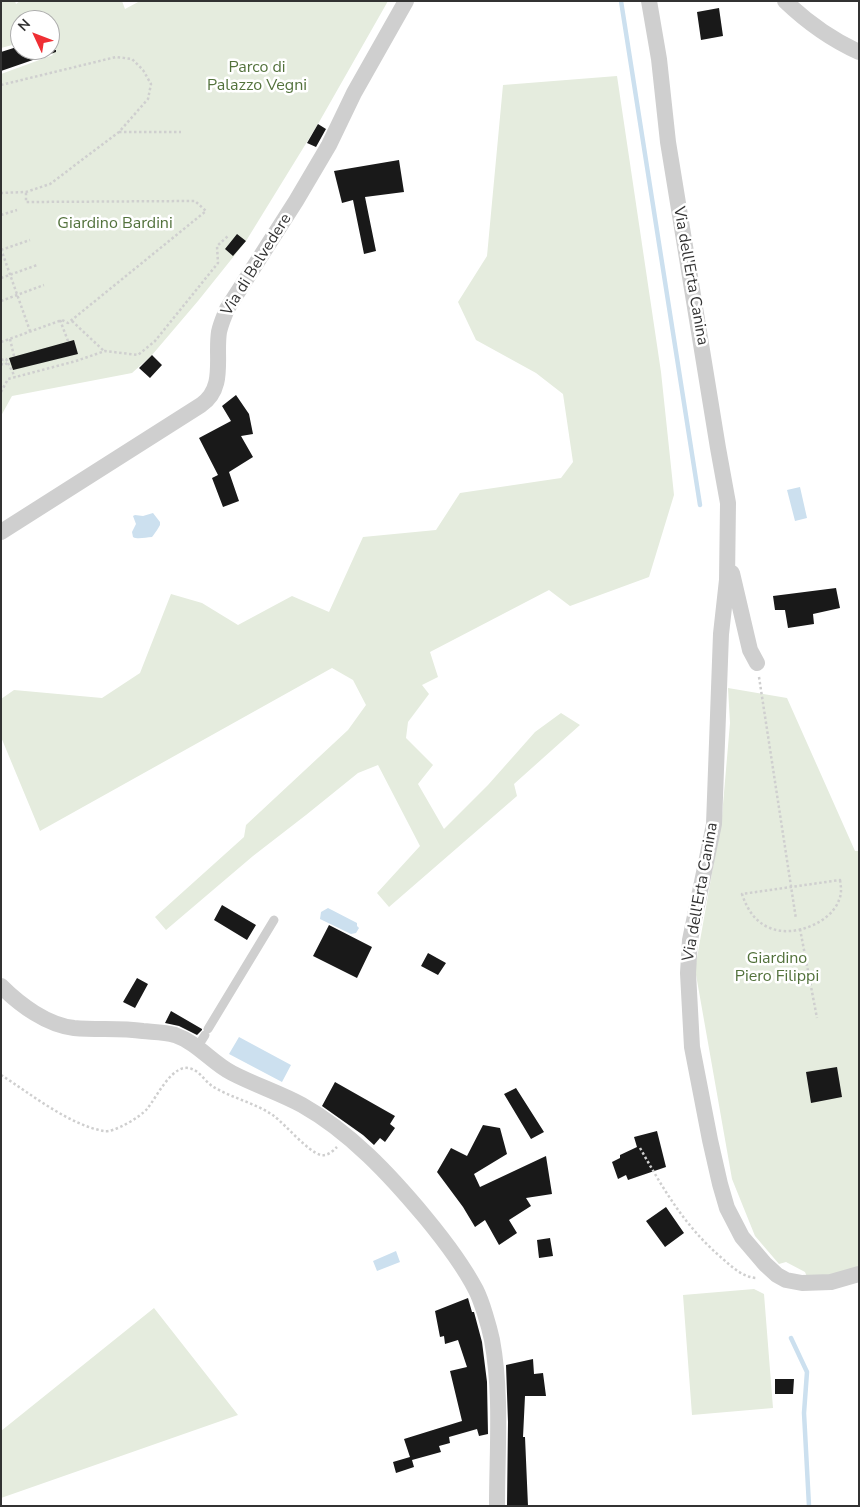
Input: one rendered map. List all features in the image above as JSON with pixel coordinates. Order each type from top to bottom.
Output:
[{"type":"street","name":"Via di Belvedere","points":[[1,532],[201,405],[212,395],[218,381],[219,332],[227,309],[296,201],[329,145],[354,93],[406,1]]},
{"type":"street","name":"Via dell'Erta Canina","points":[[649,1],[659,59],[668,142],[728,503],[727,580],[721,634],[714,824],[690,940],[688,973],[692,1047],[710,1140],[727,1208],[742,1236],[764,1264],[786,1280],[802,1283],[831,1282],[859,1274]]},
{"type":"street","points":[[785,1],[819,31],[836,42],[859,52]]},
{"type":"street","name":"Via dell'Erta Canina","points":[[727,551],[750,650],[757,663]]},
{"type":"street","points":[[1,986],[42,1017],[57,1024],[73,1028],[134,1030],[204,1037],[230,1072],[302,1105],[346,1136],[401,1188],[457,1257],[477,1291],[492,1337],[498,1412],[497,1506]]},
{"type":"lane","points":[[204,1037],[274,920]]},
{"type":"path","points":[[1,85],[116,57],[132,59],[143,70],[151,84],[148,99],[118,132],[50,184],[26,192],[1,193]]},
{"type":"path","points":[[118,132],[182,132]]},
{"type":"path","points":[[1,342],[60,320],[68,323],[72,321],[206,210],[195,201],[26,202],[26,192]]},
{"type":"path","points":[[1,215],[17,210]]},
{"type":"path","points":[[1,392],[8,379],[76,361],[104,351],[138,355],[155,341],[218,263],[217,246],[228,236]]},
{"type":"path","points":[[30,240],[1,250],[30,331]]},
{"type":"path","points":[[1,278],[37,265]]},
{"type":"path","points":[[1,301],[44,285]]},
{"type":"path","points":[[60,320],[68,341]]},
{"type":"path","points":[[72,321],[104,351]]},
{"type":"path","points":[[10,339],[14,356]]},
{"type":"path","points":[[1,360],[6,358],[15,377]]},
{"type":"path","points":[[1,370],[8,361]]},
{"type":"path","points":[[757,663],[796,919]]},
{"type":"path","points":[[840,880],[840,899],[830,913],[814,925],[800,929],[786,931],[771,929],[761,923],[754,918],[742,894],[840,880]]},
{"type":"path","points":[[800,929],[817,1018]]},
{"type":"path","points":[[1,1075],[70,1120],[106,1132],[117,1129],[146,1110],[165,1083],[180,1068],[187,1067],[194,1070],[212,1086],[272,1115],[308,1148],[321,1155],[330,1154],[346,1136]]},
{"type":"path","points":[[640,1148],[666,1194],[712,1250],[737,1271],[753,1278],[769,1278],[777,1275]]},
{"type":"green space","name":"Giardino Bardini","points":[[1,1],[15,1],[16,4],[20,1],[122,1],[125,9],[140,1],[388,1],[318,124],[246,241],[152,355],[132,373],[12,396],[1,416],[1,74],[39,60],[60,60],[60,10],[10,10],[10,46],[1,48]]},
{"type":"green space","points":[[617,76],[661,372],[674,495],[649,577],[570,606],[549,590],[430,652],[438,677],[422,685],[429,694],[408,722],[406,738],[433,765],[418,784],[444,829],[488,785],[535,732],[561,713],[580,725],[514,784],[517,796],[389,907],[377,893],[420,846],[378,765],[358,773],[253,856],[166,930],[155,917],[244,837],[246,825],[348,730],[366,705],[353,680],[332,668],[40,831],[1,737],[1,699],[14,690],[102,698],[140,673],[171,594],[202,603],[238,625],[292,596],[329,612],[363,537],[436,530],[460,493],[561,478],[573,462],[563,394],[536,373],[476,340],[458,302],[487,256],[503,85]]},
{"type":"green space","name":"Giardino Piero Filippi","points":[[728,688],[787,698],[855,851],[859,851],[859,1266],[836,1276],[807,1277],[805,1272],[786,1262],[779,1264],[755,1236],[732,1179],[695,969],[722,816],[730,723]]},
{"type":"green space","points":[[754,1289],[764,1294],[773,1408],[692,1415],[683,1295]]},
{"type":"green space","points":[[154,1308],[238,1415],[1,1498],[1,1431]]},
{"type":"water","points":[[800,487],[807,518],[795,521],[787,490]]},
{"type":"water","points":[[153,513],[160,522],[160,525],[153,536],[133,537],[132,532],[136,524],[133,516]]},
{"type":"water","points":[[328,908],[357,923],[359,928],[356,933],[351,934],[320,919],[321,912]]},
{"type":"water","points":[[239,1037],[291,1065],[282,1082],[229,1054]]},
{"type":"water","points":[[396,1251],[400,1262],[377,1271],[373,1261]]},
{"type":"building","points":[[719,8],[723,36],[701,40],[697,12]]},
{"type":"building","points":[[10,49],[10,60],[33,60],[1,71],[1,52]]},
{"type":"building","points":[[318,124],[326,129],[316,147],[307,143]]},
{"type":"building","points":[[399,160],[404,192],[365,197],[376,251],[364,254],[353,200],[342,203],[334,171]]},
{"type":"building","points":[[237,234],[246,241],[233,256],[225,249]]},
{"type":"building","points":[[74,340],[78,354],[13,370],[9,358]]},
{"type":"building","points":[[152,355],[162,365],[150,378],[139,368]]},
{"type":"building","points":[[236,395],[249,414],[253,434],[241,436],[253,457],[229,472],[239,501],[223,507],[212,478],[218,475],[199,438],[231,421],[222,406]]},
{"type":"building","points":[[836,588],[840,608],[813,614],[814,624],[788,628],[785,610],[775,610],[773,596]]},
{"type":"building","points":[[222,905],[256,925],[247,940],[214,920]]},
{"type":"building","points":[[329,925],[372,947],[357,978],[313,956]]},
{"type":"building","points":[[428,953],[446,963],[438,975],[421,966]]},
{"type":"building","points":[[137,978],[148,984],[135,1008],[123,1002]]},
{"type":"building","points":[[171,1011],[202,1030],[197,1035],[179,1026],[165,1023]]},
{"type":"building","points":[[837,1067],[842,1097],[811,1103],[806,1072]]},
{"type":"building","points":[[335,1082],[395,1116],[390,1124],[395,1128],[385,1142],[380,1138],[374,1145],[322,1106]]},
{"type":"building","points":[[516,1088],[544,1132],[531,1139],[504,1094]]},
{"type":"building","points":[[483,1125],[500,1128],[507,1154],[474,1174],[480,1187],[546,1156],[552,1194],[526,1198],[531,1206],[509,1220],[517,1233],[499,1245],[485,1220],[475,1227],[437,1172],[451,1148],[467,1156]]},
{"type":"building","points":[[657,1131],[666,1167],[628,1180],[626,1175],[618,1179],[612,1162],[620,1158],[620,1155],[637,1147],[634,1137]]},
{"type":"building","points":[[666,1207],[684,1233],[665,1247],[646,1221]]},
{"type":"building","points":[[550,1238],[553,1256],[539,1258],[537,1240]]},
{"type":"building","points":[[468,1298],[482,1342],[487,1382],[488,1434],[479,1436],[477,1429],[449,1437],[450,1443],[439,1446],[441,1452],[412,1460],[414,1467],[396,1473],[393,1462],[410,1457],[404,1439],[462,1421],[450,1371],[467,1367],[458,1340],[445,1344],[444,1336],[440,1337],[435,1311]]},
{"type":"building","points":[[533,1359],[534,1374],[543,1373],[546,1396],[525,1396],[523,1437],[525,1437],[528,1506],[507,1506],[508,1422],[506,1365]]},
{"type":"building","points":[[775,1379],[794,1379],[793,1394],[775,1394]]},
{"type":"waterway","points":[[621,1],[700,505]]},
{"type":"waterway","points":[[791,1338],[807,1372],[804,1413],[809,1506]]},
{"type":"park label","name":"Parco di Palazzo Vegni","points":[[257,77]]}]
